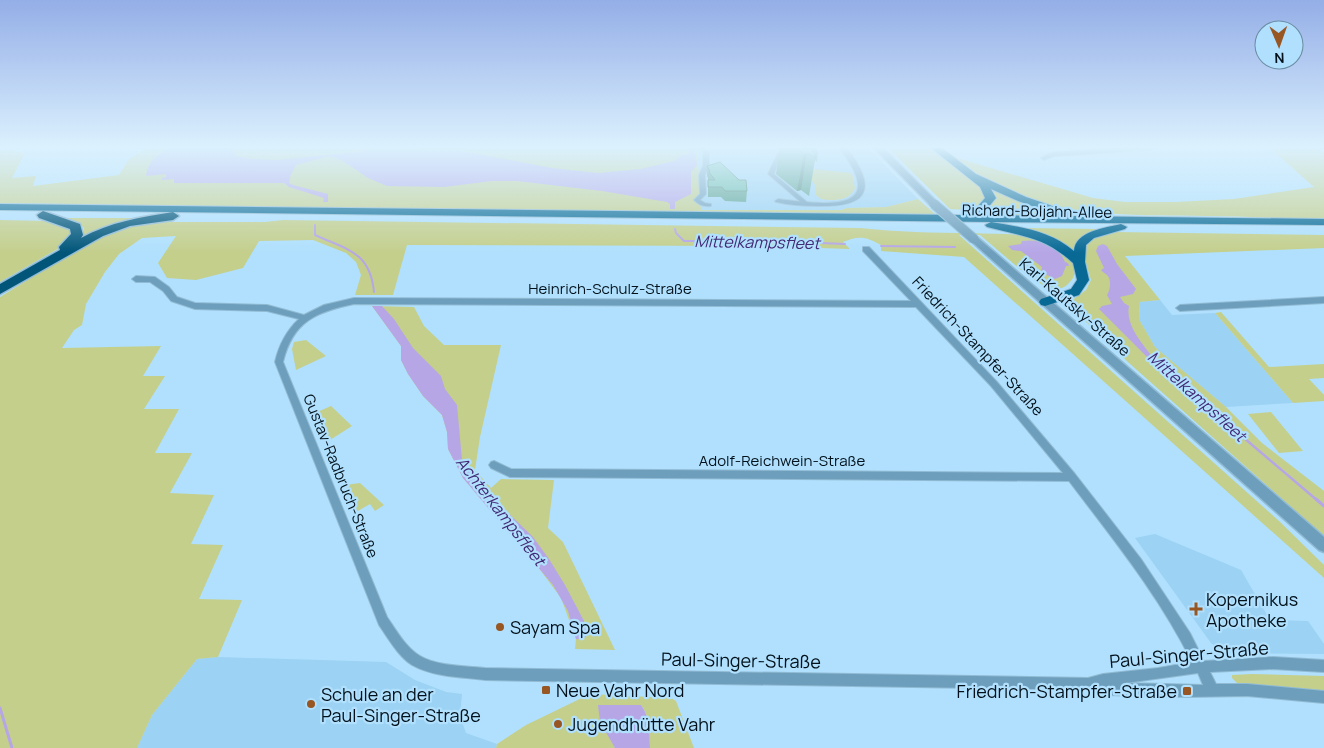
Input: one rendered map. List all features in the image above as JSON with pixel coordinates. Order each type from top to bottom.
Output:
[{"type":"highway","points":[[0,285],[64,248],[75,239],[78,232],[76,227],[43,215]]},
{"type":"highway","points":[[0,290],[100,232],[128,223],[173,216]]},
{"type":"main road","points":[[962,218],[982,208],[991,198],[981,183]]},
{"type":"main road","points":[[989,183],[1039,206],[1091,219]]},
{"type":"main road","name":"Richard-Boljahn-Allee","points":[[0,208],[1324,222]]},
{"type":"main road","name":"Richard-Boljahn-Allee","points":[[0,214],[1324,229]]},
{"type":"main road","points":[[991,225],[1032,232],[1052,240],[1062,245],[1080,262]]},
{"type":"main road","points":[[1045,302],[1075,292],[1083,280],[1080,244],[1098,233],[1122,227]]},
{"type":"street","points":[[702,183],[703,194],[697,200],[704,205],[709,205]]},
{"type":"street","points":[[781,183],[805,203]]},
{"type":"street","points":[[778,201],[831,203],[853,201],[859,196],[861,183]]},
{"type":"street","name":"Karl-Kautsky-Straße","points":[[913,183],[934,204],[1266,498],[1323,546]]},
{"type":"street","name":"Friedrich-Stampfer-Straße","points":[[866,249],[994,384],[1072,477],[1137,562],[1186,637],[1213,691]]},
{"type":"street","points":[[136,279],[152,279],[166,289],[174,299],[195,306],[266,308],[305,318]]},
{"type":"street","name":"Heinrich-Schulz-Straße","points":[[305,318],[326,307],[354,300],[918,304]]},
{"type":"street","points":[[1180,308],[1324,300]]},
{"type":"street","name":"Gustav-Radbruch-Straße","points":[[305,318],[292,330],[286,340],[279,362],[383,620],[401,646]]},
{"type":"street","name":"Adolf-Reichwein-Straße","points":[[494,466],[510,473],[1072,477]]},
{"type":"street","name":"Paul-Singer-Straße","points":[[401,646],[414,660],[435,668],[485,674],[1088,684],[1103,680],[1200,667],[1273,663],[1324,666]]},
{"type":"street","name":"Paul-Singer-Straße","points":[[1088,684],[1104,689],[1247,690],[1324,697]]},
{"type":"shaded area","points":[[699,183],[902,183],[918,199],[886,207],[847,208],[841,210],[701,210]]},
{"type":"shaded area","points":[[1160,300],[1172,315],[1215,313],[1293,403],[1226,407],[1155,347],[1140,321],[1139,302]]},
{"type":"shaded area","points":[[1155,534],[1241,570],[1270,620],[1308,621],[1324,644],[1324,654],[1222,653],[1211,643],[1135,538]]},
{"type":"shaded area","name":"Schule an der Paul-Singer-Straße","points":[[218,657],[386,662],[415,680],[446,692],[462,694],[460,716],[466,733],[497,744],[496,748],[137,748],[152,715],[197,659]]},
{"type":"green space","points":[[0,183],[34,183],[33,186],[57,183],[699,183],[701,210],[841,210],[847,208],[886,207],[918,199],[935,214],[701,213],[0,203]]},
{"type":"green space","points":[[814,183],[854,183],[855,188],[845,198],[831,200],[821,199],[816,195]]},
{"type":"green space","points":[[923,183],[975,183],[982,189],[986,202],[971,210],[950,209]]},
{"type":"green space","points":[[990,183],[1042,183],[1093,198],[1125,202],[1234,199],[1314,187],[1309,183],[1324,183],[1324,219],[1140,215],[1074,210],[1041,203],[1010,193]]},
{"type":"green space","points":[[990,188],[1061,216],[977,216]]},
{"type":"green space","points":[[59,218],[143,218],[76,243],[83,237],[84,228],[79,223]]},
{"type":"green space","points":[[0,220],[48,221],[74,226],[68,243],[0,282]]},
{"type":"green space","points":[[283,220],[860,228],[916,232],[1013,234],[1044,240],[1067,255],[1075,269],[1074,276],[1064,287],[1051,290],[1028,276],[980,235],[959,235],[1279,521],[1324,565],[1324,578],[964,257],[881,251],[881,245],[871,240],[858,238],[843,242],[850,249],[759,246],[407,245],[393,295],[355,295],[361,275],[356,262],[346,253],[313,240],[259,241],[243,268],[196,280],[167,278],[158,263],[176,236],[142,238],[119,254],[105,272],[86,304],[82,325],[74,330],[62,348],[161,346],[143,376],[165,376],[144,409],[179,409],[155,453],[192,453],[170,493],[214,495],[191,544],[223,545],[199,599],[242,600],[218,657],[197,659],[152,715],[137,748],[0,748],[0,297],[117,228],[159,222],[265,222]]},
{"type":"green space","points":[[1025,228],[1098,230],[1094,231],[1078,256]]},
{"type":"green space","points":[[1105,233],[1324,235],[1324,248],[1125,256],[1160,300],[1139,302],[1140,321],[1155,347],[1226,407],[1262,443],[1324,491],[1324,537],[1286,508],[1290,506],[1129,363],[1083,319],[1072,304],[1071,301],[1086,290],[1091,280],[1083,253],[1087,241]]},
{"type":"green space","points":[[372,306],[414,307],[424,326],[444,345],[501,345],[480,437],[475,470],[491,488],[501,479],[554,480],[548,528],[563,542],[615,650],[575,649],[576,639],[561,598],[532,559],[463,478],[448,449],[447,432],[442,415],[423,396],[408,374],[401,360],[401,346]]},
{"type":"green space","points":[[1221,312],[1269,367],[1324,364],[1324,378],[1309,379],[1324,395],[1324,401],[1293,403],[1215,313]]},
{"type":"green space","points":[[306,340],[326,356],[296,370],[292,349],[294,342]]},
{"type":"green space","points":[[331,406],[352,426],[330,440],[328,437],[326,438],[315,413]]},
{"type":"green space","points":[[1271,412],[1303,451],[1279,453],[1248,414]]},
{"type":"green space","points":[[360,483],[384,505],[375,511],[370,504],[356,512],[345,485]]},
{"type":"green space","points":[[1232,675],[1324,676],[1324,692],[1239,685],[1232,678]]},
{"type":"green space","points":[[590,694],[671,698],[676,701],[694,748],[650,748],[648,721],[641,705],[613,743],[615,748],[496,748],[497,744],[526,725]]},
{"type":"water","points":[[174,183],[289,183],[328,194],[328,202],[323,202],[324,198],[289,187],[284,183]]},
{"type":"water","points":[[380,183],[477,183],[444,187],[387,186]]},
{"type":"water","points":[[533,183],[691,183],[691,194],[675,202],[675,209],[670,209],[670,204],[667,202],[602,191]]},
{"type":"water","points":[[1028,240],[1048,244],[1062,256],[1069,266],[1066,266],[1062,276],[1055,279],[1041,272],[1042,267],[1021,251],[1012,250],[1008,246],[1021,244],[1022,241]]},
{"type":"water","points":[[1103,244],[1107,246],[1117,264],[1136,289],[1133,294],[1120,297],[1129,306],[1130,321],[1133,329],[1157,363],[1146,356],[1099,309],[1102,306],[1112,304],[1107,295],[1110,288],[1110,280],[1101,270],[1104,268],[1096,251],[1098,246]]},
{"type":"water","points":[[372,306],[382,306],[394,319],[413,348],[441,376],[445,389],[457,405],[462,460],[496,501],[533,537],[549,559],[584,621],[586,637],[576,639],[568,611],[553,585],[463,478],[448,449],[447,432],[442,415],[423,396],[408,374],[401,360],[401,346]]},
{"type":"water","points":[[598,705],[641,705],[648,721],[650,748],[615,748],[600,722]]},
{"type":"building","points":[[708,183],[746,183],[747,191],[725,191],[722,187],[708,187]]},
{"type":"waterway","name":"Achterkampsfleet","points":[[315,225],[315,235],[347,249],[362,260],[368,268],[374,292]]},
{"type":"waterway","name":"Mittelkampsfleet","points":[[675,229],[676,233],[684,241],[771,241],[845,244]]},
{"type":"waterway","name":"Mittelkampsfleet","points":[[881,246],[955,247]]},
{"type":"waterway","name":"Mittelkampsfleet","points":[[1156,363],[1318,501]]},
{"type":"waterway","name":"Mittelkampsfleet","points":[[1316,499],[1324,506]]},
{"type":"waterway","points":[[0,708],[12,748]]},
{"type":"place","name":"Kopernikus Apotheke","points":[[1196,609]]},
{"type":"place","name":"Sayam Spa","points":[[500,627]]},
{"type":"place","name":"Neue Vahr Nord","points":[[546,690]]},
{"type":"place","name":"Friedrich-Stampfer-Straße","points":[[1187,691]]},
{"type":"place","name":"Schule an der Paul-Singer-Straße","points":[[311,704]]},
{"type":"place","name":"Jugendhütte Vahr","points":[[558,724]]}]
